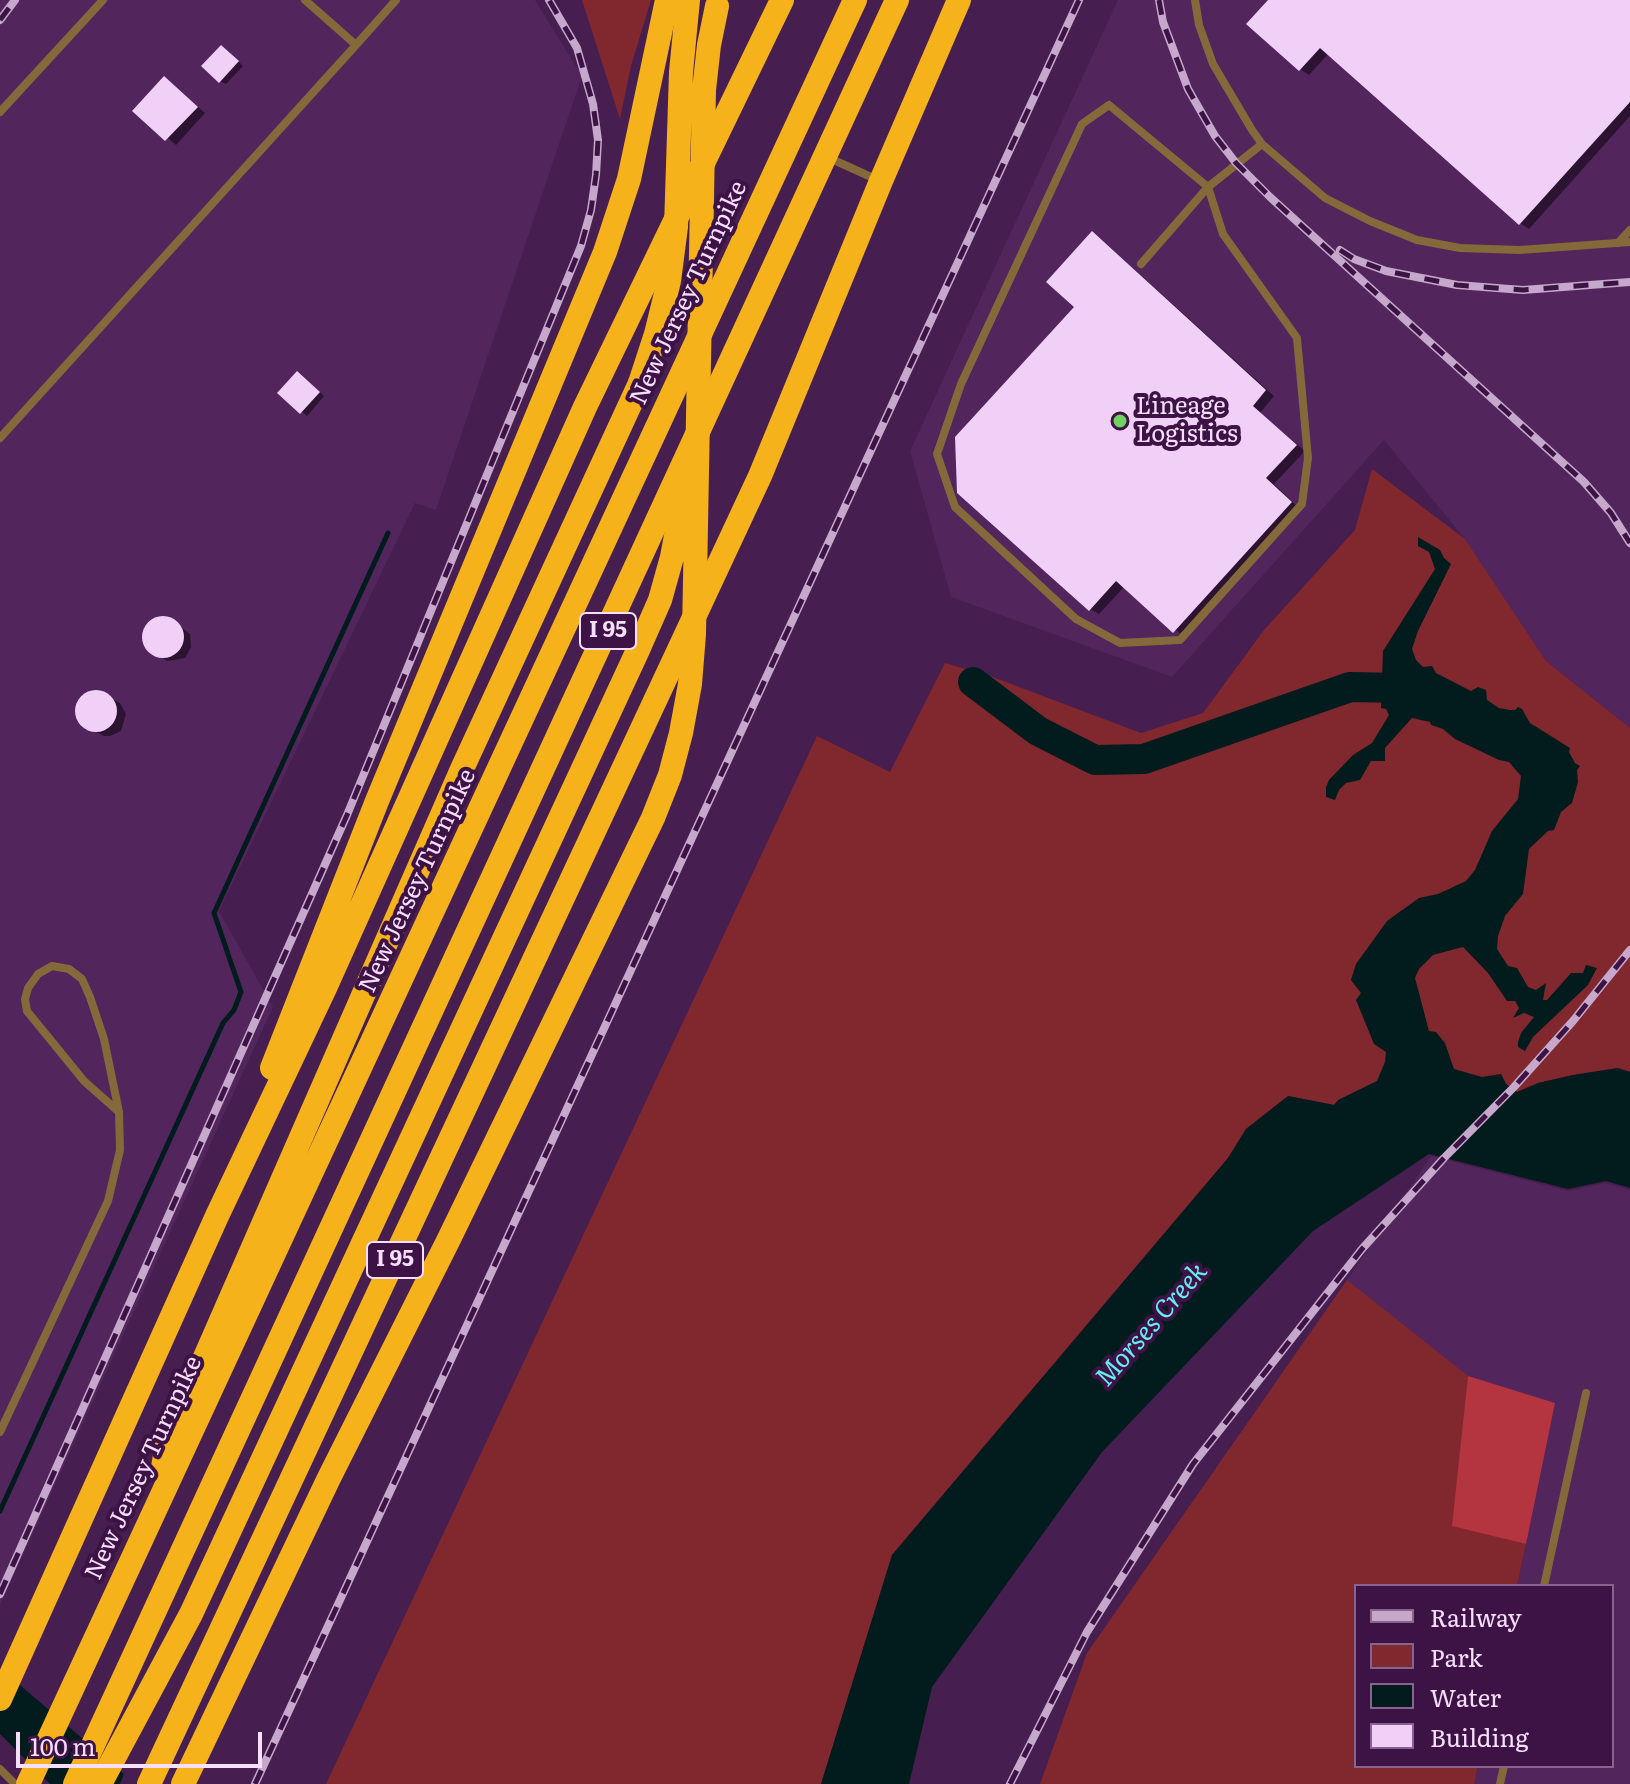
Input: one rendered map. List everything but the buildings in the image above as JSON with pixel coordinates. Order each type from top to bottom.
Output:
[{"type":"highway","points":[[217,1216],[313,959],[605,252],[629,179],[667,0]]},
{"type":"highway","points":[[269,1240],[462,769],[640,383],[669,281],[676,227],[681,72],[688,0]]},
{"type":"highway","name":"New Jersey Turnpike","points":[[0,1699],[217,1216],[325,988],[585,407],[782,0]]},
{"type":"highway","name":"New Jersey Turnpike","points":[[28,1784],[156,1506],[269,1240],[855,0]]},
{"type":"highway","name":"I 95","points":[[75,1784],[897,0]]},
{"type":"highway","name":"I 95","points":[[149,1784],[760,476],[959,0]]},
{"type":"highway","points":[[183,1784],[329,1478],[653,818],[670,775],[688,696],[694,634],[704,90],[718,3]]},
{"type":"highway","points":[[100,1784],[191,1614],[660,600],[683,504],[697,376]]},
{"type":"lane","points":[[0,112],[103,0]]},
{"type":"lane","points":[[305,0],[356,45]]},
{"type":"lane","points":[[0,438],[396,0]]},
{"type":"lane","points":[[1195,0],[1199,25],[1213,64],[1262,144],[1325,198],[1417,240],[1460,248],[1520,250],[1630,242]]},
{"type":"lane","points":[[1109,105],[1208,187],[1223,234],[1297,338],[1308,458],[1302,504],[1180,640],[1120,643],[1076,619],[955,507],[937,454],[961,384],[1082,124],[1109,105]]},
{"type":"lane","points":[[1141,264],[1208,187],[1262,144]]},
{"type":"lane","points":[[825,156],[881,181]]},
{"type":"lane","points":[[1617,243],[1630,230]]},
{"type":"lane","points":[[0,1432],[108,1201],[120,1150],[119,1112],[104,1039],[82,979],[69,969],[52,966],[38,974],[28,988],[25,999],[27,1011],[84,1081],[119,1112]]},
{"type":"lane","points":[[1544,1584],[1586,1393]]},
{"type":"lane","points":[[0,1769],[15,1784]]},
{"type":"shaded area","points":[[0,0],[535,0],[582,76],[436,510],[415,503],[219,911],[273,1007],[0,1605]]},
{"type":"shaded area","points":[[1118,0],[1630,0],[1630,728],[1546,661],[1465,539],[1384,440],[1172,677],[951,597],[910,451]]},
{"type":"shaded area","points":[[1431,1156],[1568,1191],[1605,1183],[1630,1190],[1630,1784],[1474,1784],[1478,1768],[1614,1768],[1614,1584],[1517,1584],[1526,1544],[1347,1280]]},
{"type":"shaded area","points":[[1468,1376],[1555,1403],[1526,1544],[1452,1526]]},
{"type":"green space","points":[[582,0],[651,0],[631,66],[620,119]]},
{"type":"green space","points":[[1372,469],[1465,539],[1546,661],[1630,728],[1630,1072],[1618,1068],[1573,1075],[1538,1083],[1517,1092],[1506,1084],[1501,1074],[1471,1075],[1335,1105],[1288,1096],[1246,1129],[1228,1158],[892,1555],[821,1784],[326,1784],[817,736],[890,772],[945,663],[990,676],[1141,733],[1203,713],[1264,630],[1355,530]]},
{"type":"green space","points":[[1347,1280],[1468,1376],[1453,1525],[1526,1544],[1517,1584],[1354,1584],[1354,1768],[1478,1768],[1474,1784],[1040,1784],[1087,1653]]},
{"type":"water","name":"Morses Creek","points":[[1418,537],[1440,550],[1451,564],[1418,631],[1412,649],[1416,660],[1423,667],[1432,666],[1436,673],[1471,691],[1478,687],[1486,690],[1487,700],[1499,708],[1522,709],[1530,723],[1570,748],[1575,763],[1580,766],[1572,803],[1561,812],[1554,830],[1548,831],[1529,849],[1523,894],[1505,916],[1497,949],[1508,966],[1517,968],[1528,987],[1536,990],[1546,983],[1543,1000],[1547,1000],[1571,973],[1583,973],[1586,965],[1597,968],[1588,985],[1533,1037],[1525,1051],[1518,1047],[1518,1042],[1534,1017],[1524,1013],[1513,1018],[1519,1008],[1515,1001],[1507,1001],[1488,973],[1463,947],[1433,955],[1415,978],[1429,1031],[1436,1032],[1445,1043],[1454,1069],[1482,1077],[1501,1074],[1506,1084],[1517,1092],[1538,1083],[1573,1075],[1618,1068],[1630,1072],[1630,1188],[1606,1181],[1568,1189],[1429,1154],[1313,1231],[1102,1452],[932,1687],[909,1784],[821,1784],[892,1555],[1228,1158],[1246,1129],[1288,1096],[1334,1105],[1338,1100],[1377,1081],[1386,1052],[1374,1044],[1356,1000],[1361,993],[1351,980],[1356,964],[1387,921],[1419,898],[1438,894],[1466,881],[1475,870],[1492,831],[1518,799],[1521,776],[1509,762],[1455,739],[1430,722],[1412,718],[1385,748],[1385,761],[1371,761],[1360,780],[1346,783],[1335,800],[1326,797],[1329,780],[1353,755],[1372,743],[1389,715],[1386,709],[1381,708],[1383,651],[1435,569],[1429,552],[1418,546]]},
{"type":"water","points":[[0,1668],[124,1774],[120,1784],[50,1784],[0,1734]]},
{"type":"waterway","points":[[0,1511],[223,1023],[234,1010],[241,992],[214,913],[388,533]]},
{"type":"waterway","points":[[973,682],[1038,731],[1095,760],[1144,759],[1350,687],[1402,688],[1418,694]]},
{"type":"railway","points":[[0,20],[15,0]]},
{"type":"railway","points":[[0,1594],[347,815],[581,246],[591,210],[598,140],[593,104],[577,48],[549,0]]},
{"type":"railway","points":[[255,1784],[1079,0]]},
{"type":"railway","points":[[1159,0],[1163,22],[1188,89],[1215,136],[1236,163],[1584,482],[1611,513],[1630,543]]},
{"type":"railway","points":[[1340,250],[1386,271],[1457,285],[1523,290],[1630,282]]},
{"type":"railway","points":[[1010,1784],[1087,1632],[1193,1464],[1362,1249],[1444,1158],[1514,1087],[1630,950]]},
{"type":"place","name":"Lineage Logistics","points":[[1120,421]]}]
